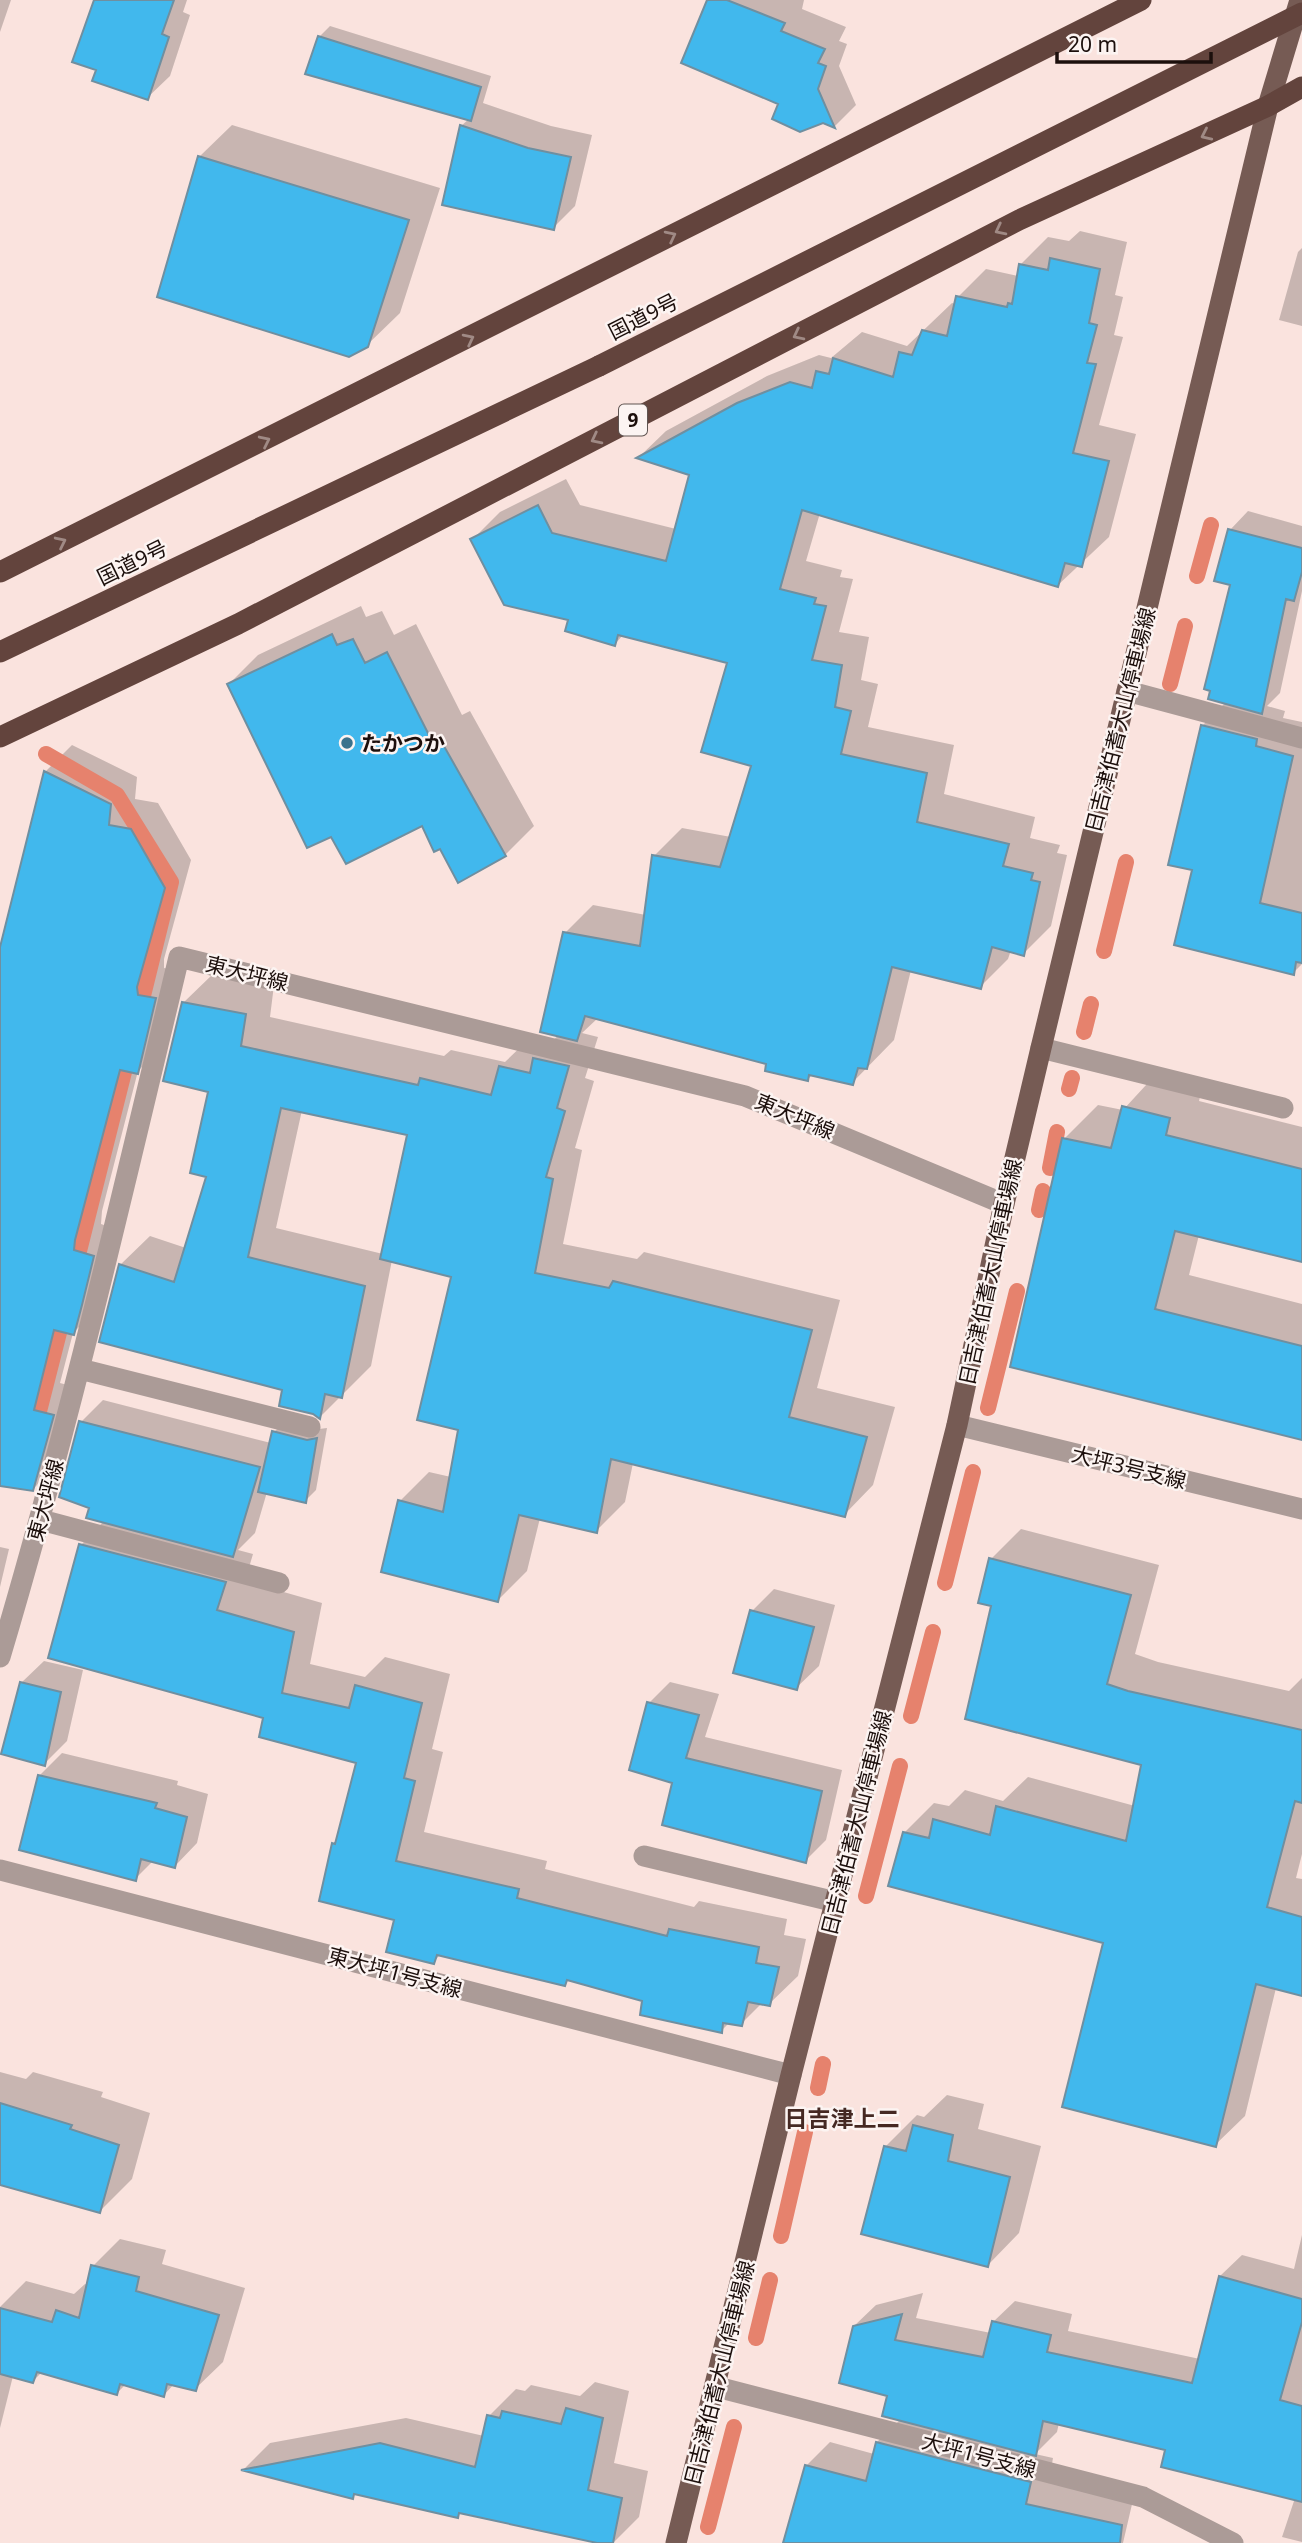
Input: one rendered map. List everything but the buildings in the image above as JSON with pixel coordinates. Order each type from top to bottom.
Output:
[{"type":"highway","points":[[0,572],[1141,0]]},
{"type":"highway","name":"国道9号","points":[[0,652],[598,366],[1302,13]]},
{"type":"highway","name":"9","points":[[0,737],[251,618],[1018,220],[1268,106],[1302,87]]},
{"type":"main road","name":"日吉津伯耆大山停車場線","points":[[677,2543],[791,2075],[957,1425],[1003,1204],[1268,106],[1300,0]]},
{"type":"street","points":[[1127,691],[1302,738]]},
{"type":"street","name":"東大坪線","points":[[0,1657],[41,1520],[80,1369],[179,957],[746,1096],[1003,1204]]},
{"type":"street","points":[[1041,1048],[1283,1108]]},
{"type":"street","points":[[80,1369],[310,1427]]},
{"type":"street","name":"大坪3号支線","points":[[957,1425],[1302,1509]]},
{"type":"street","points":[[41,1520],[279,1583]]},
{"type":"street","points":[[644,1856],[836,1902]]},
{"type":"street","name":"東大坪1号支線","points":[[0,1870],[791,2075]]},
{"type":"street","name":"大坪1号支線","points":[[717,2387],[1143,2497],[1233,2543]]},
{"type":"waterway","points":[[1197,576],[1211,525]]},
{"type":"waterway","points":[[1170,684],[1185,626]]},
{"type":"waterway","points":[[46,754],[117,795],[171,882],[138,1016]]},
{"type":"waterway","points":[[1104,951],[1126,862]]},
{"type":"waterway","points":[[1084,1032],[1091,1004]]},
{"type":"waterway","points":[[74,1271],[129,1052]]},
{"type":"waterway","points":[[1069,1089],[1072,1078]]},
{"type":"waterway","points":[[1050,1168],[1057,1132]]},
{"type":"waterway","points":[[1039,1210],[1043,1191]]},
{"type":"waterway","points":[[988,1408],[1017,1291]]},
{"type":"waterway","points":[[34,1431],[64,1313]]},
{"type":"waterway","points":[[945,1583],[973,1472]]},
{"type":"waterway","points":[[911,1716],[933,1632]]},
{"type":"waterway","points":[[866,1896],[900,1766]]},
{"type":"waterway","points":[[818,2088],[823,2064]]},
{"type":"waterway","points":[[781,2236],[805,2132]]},
{"type":"waterway","points":[[756,2338],[770,2280]]},
{"type":"waterway","points":[[708,2527],[734,2427]]},
{"type":"place","name":"たかつか","points":[[347,743]]},
{"type":"district","name":"日吉津上二","points":[[842,2118]]}]
